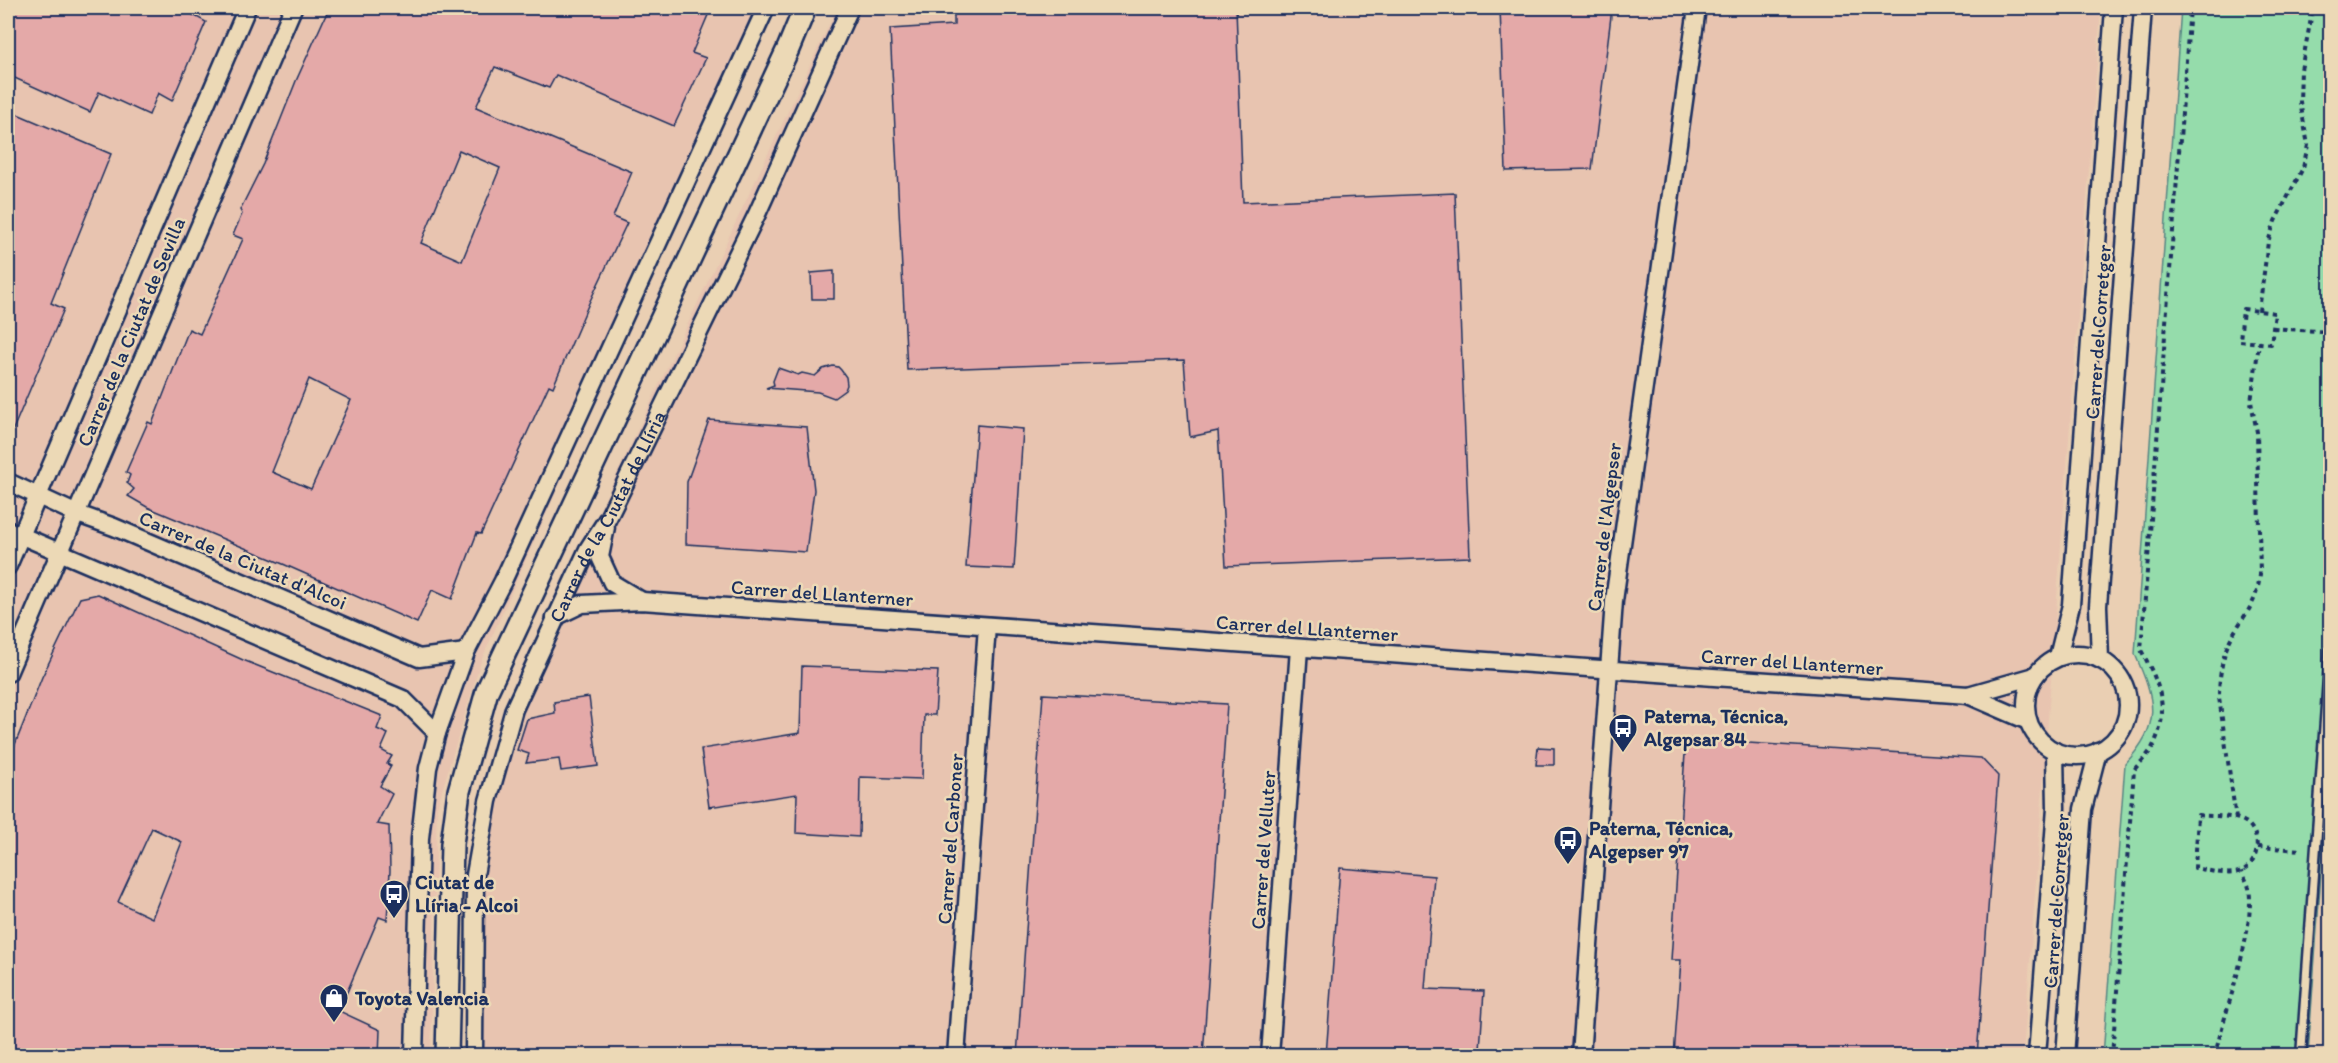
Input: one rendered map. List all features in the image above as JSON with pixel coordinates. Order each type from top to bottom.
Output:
[{"type":"street","name":"Carrer de la Ciutat de Sevilla","points":[[8,566],[14,533],[38,496],[247,8]]},
{"type":"street","name":"Carrer de la Ciutat de Sevilla","points":[[8,673],[293,8]]},
{"type":"street","points":[[414,1056],[420,838],[428,768],[437,733],[466,652],[503,581],[766,8]]},
{"type":"street","name":"Carrer de la Ciutat de Llíria","points":[[447,1056],[452,843],[459,791],[487,691],[788,49],[805,8]]},
{"type":"street","name":"Carrer de la Ciutat de Llíria","points":[[474,1056],[475,875],[488,801],[514,709],[588,549],[608,518],[757,214],[850,8]]},
{"type":"street","name":"Carrer de l'Algepser","points":[[1581,1056],[1614,601],[1697,8]]},
{"type":"street","name":"Carrer del Corretger","points":[[2058,657],[2071,605],[2114,8]]},
{"type":"street","name":"Carrer del Corretger","points":[[2100,659],[2098,606],[2143,8]]},
{"type":"street","name":"Carrer de la Ciutat d'Alcoi","points":[[8,482],[75,513],[114,527],[418,658],[466,652]]},
{"type":"street","name":"Carrer del Llanterner","points":[[608,518],[600,557],[612,582],[642,601]]},
{"type":"street","points":[[14,533],[403,699],[437,733]]},
{"type":"street","name":"Carrer del Llanterner","points":[[555,617],[582,604],[642,601],[1968,695],[2028,721]]},
{"type":"street","name":"Carrer del Carboner","points":[[956,1056],[987,626]]},
{"type":"street","name":"Carrer del Velluter","points":[[1270,1056],[1299,648]]},
{"type":"street","points":[[2079,654],[2100,659],[2114,669],[2123,682],[2127,706],[2122,729],[2112,742],[2084,756],[2055,751],[2039,738],[2028,721],[2026,705],[2028,690],[2035,676],[2045,664],[2058,657],[2079,654]]},
{"type":"street","name":"Carrer del Llanterner","points":[[1968,695],[2035,676]]},
{"type":"street","name":"Carrer del Corretger","points":[[2037,1056],[2056,808],[2055,751]]},
{"type":"street","name":"Carrer del Corretger","points":[[2065,1056],[2083,809],[2098,751]]},
{"type":"lane","points":[[2301,1056],[2331,650]]},
{"type":"path","points":[[2112,1056],[2134,770],[2154,746],[2163,718],[2158,682],[2141,650],[2190,8]]},
{"type":"path","points":[[2259,311],[2268,242],[2275,220],[2303,168],[2308,145],[2300,102],[2301,69],[2313,8]]},
{"type":"path","points":[[2243,309],[2275,313],[2273,328],[2271,344],[2240,341],[2243,309]]},
{"type":"path","points":[[2273,328],[2331,332]]},
{"type":"path","points":[[2236,819],[2219,697],[2219,678],[2230,640],[2257,596],[2257,432],[2251,402],[2259,343]]},
{"type":"path","points":[[2198,815],[2236,819],[2247,824],[2255,836],[2258,847],[2253,861],[2242,871],[2232,873],[2195,868],[2198,815]]},
{"type":"path","points":[[2215,1056],[2244,944],[2249,888],[2242,871]]},
{"type":"shaded area","points":[[8,8],[771,8],[481,661],[437,807],[431,1055],[8,1055]]},
{"type":"shaded area","points":[[837,8],[2101,8],[2023,1055],[466,1056],[466,869],[482,782],[513,694]]},
{"type":"green space","points":[[2181,8],[2330,8],[2330,747],[2308,1055],[2103,1056],[2125,764],[2145,736],[2152,711],[2147,685],[2135,654]]},
{"type":"building","points":[[8,8],[194,8],[191,14],[206,22],[172,101],[158,93],[149,115],[99,92],[90,112],[8,75]]},
{"type":"building","points":[[329,8],[711,8],[692,53],[706,58],[674,126],[556,75],[549,88],[495,67],[476,107],[632,172],[613,217],[627,223],[553,387],[549,385],[481,534],[477,533],[452,599],[432,590],[417,623],[147,507],[128,496],[134,489],[127,483],[130,475],[126,472],[148,422],[152,424],[189,329],[200,334],[243,239],[233,235],[242,214],[240,210],[263,164],[296,81]],"holes":[[[459,150],[500,168],[462,261],[421,243]],[[309,379],[351,400],[311,489],[272,472]]]},
{"type":"building","points":[[954,8],[1236,8],[1243,202],[1455,193],[1470,557],[1226,566],[1218,431],[1190,437],[1184,360],[907,370],[890,29],[954,25]]},
{"type":"building","points":[[1500,8],[1612,8],[1592,169],[1506,171]]},
{"type":"building","points":[[8,110],[111,154],[51,303],[64,309],[9,439]]},
{"type":"building","points":[[834,271],[834,299],[812,299],[811,273]]},
{"type":"building","points":[[833,366],[841,370],[846,377],[847,385],[845,390],[834,398],[818,392],[766,388],[774,385],[773,381],[778,368],[798,375],[802,373],[815,376],[823,369]]},
{"type":"building","points":[[709,420],[807,427],[814,490],[806,552],[686,544],[687,482]]},
{"type":"building","points":[[977,425],[1023,429],[1014,569],[966,567]]},
{"type":"building","points":[[98,594],[243,660],[382,716],[377,729],[388,734],[381,750],[392,756],[387,764],[391,766],[380,786],[392,794],[377,824],[389,826],[390,871],[387,920],[379,917],[339,1011],[380,1030],[379,1056],[8,1056],[8,762],[42,677],[80,598]],"holes":[[[152,828],[182,842],[152,918],[118,902]]]},
{"type":"building","points":[[802,666],[938,671],[935,715],[924,715],[922,779],[860,777],[859,837],[796,833],[797,794],[709,807],[701,749],[800,733]]},
{"type":"building","points":[[1043,694],[1227,704],[1203,1056],[1017,1056]]},
{"type":"building","points":[[589,697],[598,766],[561,771],[559,759],[526,763],[529,754],[517,750],[527,719],[555,713],[554,702]]},
{"type":"building","points":[[1686,739],[1981,758],[1998,776],[1977,1056],[1674,1056],[1681,960],[1671,960]]},
{"type":"building","points":[[1538,747],[1554,748],[1554,765],[1536,765]]},
{"type":"building","points":[[1340,868],[1434,876],[1425,989],[1484,991],[1480,1050],[1419,1050],[1419,1056],[1326,1056]]},
{"type":"place","name":"Paterna, Técnica, Algepsar 84","points":[[1623,754]]},
{"type":"place","name":"Paterna, Técnica, Algepser 97","points":[[1568,866]]},
{"type":"place","name":"Ciutat de Llíria - Alcoi","points":[[394,920]]},
{"type":"place","name":"Toyota Valencia","points":[[334,1024]]}]
